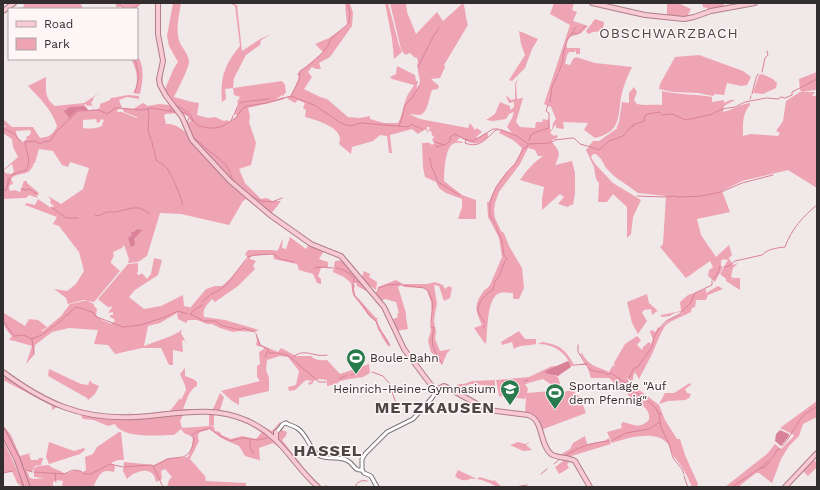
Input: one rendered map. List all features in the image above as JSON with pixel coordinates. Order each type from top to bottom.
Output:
[{"type":"highway","points":[[3,432],[17,459],[26,487]]},
{"type":"highway","points":[[3,437],[26,487]]},
{"type":"main road","points":[[3,11],[14,3]]},
{"type":"main road","points":[[158,3],[158,32],[162,60],[159,79],[160,86],[182,118],[192,140],[239,190],[270,215],[302,239],[319,248],[341,256],[384,307],[404,349],[434,388],[437,390],[444,386],[448,387],[488,410],[532,417],[537,422],[544,443],[550,454],[575,461],[590,487]]},
{"type":"main road","points":[[592,3],[646,15],[684,19],[712,11],[755,3]]},
{"type":"main road","points":[[3,372],[45,400],[82,413],[105,417],[127,417],[193,411],[212,412],[243,419],[260,428],[274,438],[318,487]]},
{"type":"main road","points":[[274,438],[276,432]]},
{"type":"main road","points":[[785,487],[817,453]]},
{"type":"street","points":[[362,470],[362,460],[365,454],[388,432],[413,419],[432,398],[437,390]]},
{"type":"street","points":[[276,432],[286,424],[288,419]]},
{"type":"street","points":[[286,424],[300,430],[314,451],[319,455],[329,459],[342,458],[350,461],[353,467],[358,470],[362,470],[364,473],[371,476],[377,487]]},
{"type":"green space","points":[[23,3],[82,3],[83,8],[23,8]]},
{"type":"green space","points":[[115,3],[142,3],[136,8],[122,8],[121,6],[117,8]]},
{"type":"green space","points":[[173,3],[181,3],[178,34],[180,43],[187,54],[189,62],[174,97],[199,103],[197,115],[208,118],[215,117],[230,122],[237,116],[235,113],[239,105],[237,102],[240,97],[234,95],[233,88],[282,81],[285,85],[286,93],[284,96],[282,95],[275,100],[283,97],[285,99],[248,108],[250,117],[249,122],[256,143],[251,165],[239,169],[245,183],[261,199],[267,198],[272,201],[281,201],[271,214],[228,180],[263,210],[259,209],[246,199],[243,201],[229,225],[181,214],[160,213],[147,256],[138,262],[128,263],[129,259],[124,245],[122,248],[113,252],[114,256],[111,261],[111,263],[120,271],[94,302],[83,300],[68,304],[66,298],[54,289],[67,291],[76,284],[84,271],[79,252],[59,226],[53,224],[57,217],[25,205],[26,203],[35,205],[38,199],[51,208],[54,206],[50,203],[51,200],[48,196],[61,204],[83,189],[89,168],[70,162],[68,167],[62,165],[53,151],[39,149],[32,168],[27,173],[13,177],[11,179],[13,183],[9,187],[10,191],[15,190],[20,192],[24,181],[27,181],[27,183],[39,193],[36,195],[38,198],[29,195],[26,198],[3,199],[3,172],[5,171],[5,173],[11,174],[14,172],[12,164],[18,159],[3,170],[18,157],[13,147],[12,139],[3,133],[3,127],[6,127],[3,124],[3,119],[12,127],[33,127],[40,138],[48,136],[54,132],[57,126],[55,120],[45,104],[28,86],[46,77],[47,97],[55,106],[84,103],[99,93],[93,98],[93,101],[91,102],[92,105],[87,106],[86,104],[84,105],[85,106],[67,109],[66,113],[68,117],[78,110],[93,110],[93,107],[94,110],[98,109],[100,104],[110,100],[111,98],[128,95],[139,96],[139,99],[127,97],[119,100],[122,108],[133,109],[143,103],[148,106],[159,104],[169,105],[170,100],[163,87],[161,76],[162,72],[163,85],[165,89],[178,62],[169,46],[167,36]],"holes":[[[122,108],[124,112],[137,117],[137,118],[122,112],[117,112],[118,109]],[[180,113],[188,116],[191,121],[186,124],[189,135],[175,125],[166,124],[164,115]],[[96,119],[97,123],[100,122],[101,119],[104,120],[103,125],[91,129],[83,128],[83,120]],[[29,130],[31,131],[30,135],[26,137],[27,139],[23,142],[18,138],[16,131]]]},
{"type":"green space","points":[[229,3],[237,5],[242,51],[260,39],[272,34],[261,40],[260,45],[246,55],[234,78],[233,88],[225,89],[226,99],[222,102],[224,72],[230,59],[240,46],[235,6]]},
{"type":"green space","points":[[345,3],[350,3],[353,13],[352,26],[330,57],[319,63],[321,69],[312,67],[308,72],[312,77],[304,89],[327,99],[348,117],[360,118],[370,116],[370,119],[384,123],[398,123],[407,97],[414,85],[392,79],[390,77],[396,74],[397,66],[415,75],[416,81],[418,81],[416,90],[420,84],[420,81],[417,58],[410,53],[405,55],[401,49],[390,3],[406,3],[407,12],[416,34],[437,12],[443,21],[463,3],[468,25],[444,65],[445,67],[440,78],[431,79],[439,86],[438,89],[432,90],[426,108],[422,114],[409,114],[420,119],[468,128],[470,123],[475,130],[477,128],[482,132],[476,137],[478,138],[486,133],[488,134],[488,137],[477,143],[471,143],[460,137],[457,141],[463,142],[455,143],[450,146],[448,150],[444,173],[444,181],[462,195],[476,200],[476,219],[458,219],[462,207],[462,199],[446,193],[439,188],[436,182],[425,177],[422,143],[428,142],[432,145],[435,143],[432,140],[434,137],[431,131],[428,131],[430,128],[429,127],[427,127],[427,130],[424,130],[418,134],[412,129],[390,135],[392,153],[389,153],[387,136],[380,135],[373,141],[352,147],[351,154],[339,144],[340,138],[334,129],[305,117],[306,110],[303,108],[305,103],[298,100],[295,103],[288,99],[287,96],[291,96],[299,77],[297,74],[323,52],[315,44],[329,38],[347,25]]},
{"type":"green space","points":[[385,3],[388,3],[402,52],[394,59],[392,39]]},
{"type":"green space","points":[[554,3],[574,3],[572,10],[577,12],[573,21],[588,26],[581,33],[570,37],[566,43],[567,48],[580,48],[580,54],[576,54],[576,49],[575,52],[569,52],[565,64],[570,65],[576,57],[595,63],[632,67],[621,97],[616,124],[609,132],[595,138],[584,130],[588,123],[563,122],[564,129],[556,128],[556,124],[552,130],[553,123],[556,119],[551,107],[544,104],[570,25],[550,14]]},
{"type":"green space","points":[[667,3],[678,3],[691,9],[687,17],[667,15]]},
{"type":"green space","points":[[702,3],[723,3],[724,7],[708,10],[707,8],[703,7]]},
{"type":"green space","points":[[595,19],[604,22],[603,31],[588,34],[586,31]]},
{"type":"green space","points":[[519,31],[538,39],[532,49],[525,68],[512,81],[509,80],[525,55],[521,44]]},
{"type":"green space","points":[[699,55],[743,71],[751,77],[747,85],[741,86],[727,83],[724,95],[715,94],[713,96],[659,89],[660,84],[675,57]]},
{"type":"green space","points":[[138,56],[142,69],[140,94],[133,93],[137,81],[135,67],[132,60],[138,60]]},
{"type":"green space","points":[[817,72],[817,88],[815,90],[802,92],[800,90],[799,79]]},
{"type":"green space","points":[[762,74],[773,79],[777,83],[776,88],[763,94],[753,93],[759,75]]},
{"type":"green space","points":[[518,78],[516,85],[517,99],[523,98],[516,122],[520,127],[535,128],[536,122],[542,122],[543,119],[549,119],[550,129],[552,130],[550,133],[554,136],[558,136],[552,140],[559,152],[555,165],[572,161],[575,173],[575,193],[573,205],[568,207],[558,204],[564,197],[560,194],[542,210],[544,187],[520,180],[530,167],[543,156],[538,156],[535,150],[528,148],[520,164],[499,192],[495,203],[495,218],[522,268],[524,288],[519,299],[513,299],[513,293],[500,293],[495,296],[488,316],[486,344],[474,328],[482,325],[476,308],[483,292],[490,285],[502,257],[499,238],[488,217],[487,202],[489,202],[500,180],[517,160],[522,148],[513,140],[499,133],[501,129],[512,133],[507,127],[514,112],[509,114],[506,119],[493,121],[486,120],[495,114],[500,102],[510,106],[510,110],[514,107],[514,102],[509,103],[506,95],[511,100],[515,99],[515,84]]},
{"type":"green space","points":[[634,87],[637,92],[634,100],[640,105],[662,105],[662,91],[712,97],[712,102],[724,100],[724,103],[730,100],[735,100],[724,106],[723,112],[750,103],[744,116],[743,136],[751,134],[778,136],[780,133],[776,131],[783,121],[786,101],[800,92],[815,92],[812,96],[817,96],[817,188],[788,170],[742,181],[722,191],[730,212],[697,219],[701,235],[716,257],[729,245],[732,255],[727,260],[723,259],[721,261],[721,266],[723,267],[715,282],[708,276],[709,270],[713,267],[710,261],[686,278],[660,247],[663,244],[666,196],[638,193],[614,176],[606,168],[601,159],[596,154],[593,154],[591,157],[595,164],[613,183],[641,200],[633,217],[631,234],[627,238],[627,207],[613,194],[607,202],[598,202],[599,183],[596,179],[594,167],[586,150],[593,141],[599,141],[619,127],[616,128],[619,122],[622,102],[629,103],[629,93]]},
{"type":"green space","points":[[290,237],[306,249],[309,244],[324,251],[319,259],[328,262],[328,267],[321,268],[318,276],[321,279],[321,284],[317,283],[313,274],[299,270],[297,264],[274,259],[273,254],[250,256],[250,259],[256,261],[253,266],[255,269],[238,286],[215,302],[212,299],[205,307],[204,317],[225,320],[259,330],[254,332],[233,332],[197,320],[188,320],[186,323],[178,319],[177,313],[160,323],[148,326],[144,346],[171,336],[182,329],[181,333],[188,346],[184,340],[182,341],[183,352],[173,350],[173,365],[169,365],[161,348],[142,348],[115,354],[108,345],[94,344],[98,330],[69,328],[52,332],[35,345],[34,355],[26,364],[32,346],[9,340],[12,336],[5,326],[3,320],[4,313],[25,326],[29,319],[38,320],[47,327],[41,331],[43,331],[61,316],[70,304],[88,301],[94,304],[97,309],[96,315],[102,320],[111,324],[115,321],[110,317],[110,315],[113,315],[113,312],[108,313],[112,307],[110,306],[109,308],[98,299],[128,264],[138,263],[137,274],[139,275],[142,273],[147,279],[151,274],[154,258],[162,260],[158,275],[135,290],[129,297],[144,309],[161,306],[183,295],[184,306],[190,308],[206,289],[215,286],[222,286],[230,279],[248,258],[245,254],[248,250],[278,250],[283,238],[282,248],[286,249]]},
{"type":"green space","points":[[729,258],[733,265],[738,263],[733,268],[731,277],[733,277],[730,281],[733,278],[740,278],[740,290],[726,281],[726,279],[720,274]]},
{"type":"green space","points":[[343,260],[372,294],[357,286],[356,283],[352,283],[355,285],[355,295],[376,318],[378,318],[377,320],[380,327],[391,346],[388,346],[382,337],[376,322],[369,316],[353,295],[351,283],[344,277],[333,272],[335,261]]},
{"type":"green space","points":[[364,271],[370,274],[371,272],[369,277],[377,282],[376,290],[369,285],[367,287],[361,279]]},
{"type":"green space","points":[[396,280],[403,284],[398,287],[406,313],[408,329],[396,331],[391,320],[398,317],[397,314],[399,313],[396,302],[385,299],[380,301],[375,296],[378,287]]},
{"type":"green space","points":[[435,282],[443,285],[445,289],[449,286],[452,288],[450,298],[444,301],[439,286],[434,285],[437,304],[434,321],[436,331],[435,339],[440,351],[451,349],[447,353],[442,365],[431,352],[428,341],[431,330],[430,324],[432,315],[431,302],[427,290],[424,288],[404,287],[403,284],[427,284]]},
{"type":"green space","points":[[718,286],[723,289],[708,295],[706,300],[695,300],[695,307],[692,308],[691,312],[665,326],[639,379],[635,372],[633,380],[631,381],[626,377],[629,382],[618,386],[609,378],[591,378],[587,365],[581,364],[586,363],[580,354],[582,353],[590,364],[609,372],[613,365],[615,367],[614,363],[625,344],[637,336],[641,340],[637,345],[642,350],[642,348],[649,342],[651,344],[653,339],[650,332],[651,330],[656,332],[658,327],[660,328],[670,319],[683,313],[678,312],[670,316],[661,317],[661,315],[681,311],[680,302],[688,295],[706,289],[706,293]]},
{"type":"green space","points":[[647,294],[649,303],[659,312],[657,311],[652,315],[651,309],[644,310],[642,313],[647,321],[638,334],[632,323],[627,302]]},
{"type":"green space","points":[[519,331],[525,339],[536,339],[536,344],[516,347],[514,349],[512,342],[502,345],[501,342]]},
{"type":"green space","points":[[256,333],[261,345],[278,352],[281,348],[296,356],[311,356],[318,360],[327,360],[340,374],[369,364],[370,373],[363,377],[340,381],[336,384],[327,386],[327,380],[320,379],[313,381],[313,383],[309,385],[308,383],[312,381],[306,380],[295,390],[289,391],[288,387],[296,385],[299,371],[288,357],[280,356],[267,360],[266,370],[269,378],[269,391],[239,398],[239,405],[221,391],[260,381],[257,377],[257,366],[260,364],[259,352],[264,349],[256,344]]},
{"type":"green space","points":[[542,342],[562,349],[575,366],[571,366],[566,357],[554,347],[538,344]]},
{"type":"green space","name":"Sportanlage \"Auf dem Pfennig\"","points":[[552,366],[557,366],[545,371],[558,377],[560,384],[552,385],[543,379],[525,384],[528,389],[527,393],[551,391],[556,395],[573,389],[580,397],[586,413],[541,430],[536,418],[525,413],[526,396],[525,399],[499,396],[496,380],[529,377]]},
{"type":"green space","points":[[185,368],[185,376],[197,382],[197,386],[190,393],[183,409],[213,409],[220,393],[224,397],[220,410],[247,418],[272,431],[280,422],[281,425],[271,434],[261,426],[214,410],[187,410],[124,416],[154,400],[129,414],[133,415],[170,411],[180,398],[181,400],[186,390],[180,374]]},
{"type":"green space","points":[[49,369],[81,384],[88,385],[90,380],[92,383],[99,386],[95,394],[88,400],[87,398],[48,376]]},
{"type":"green space","points":[[6,376],[54,406],[57,405],[110,418],[193,412],[214,413],[214,426],[210,425],[214,427],[215,431],[220,432],[221,435],[231,439],[242,436],[256,439],[262,432],[259,428],[270,436],[315,486],[279,447],[273,443],[259,448],[260,461],[245,456],[239,446],[221,438],[210,429],[199,433],[199,441],[190,459],[205,476],[206,481],[246,483],[247,487],[167,487],[169,480],[172,477],[165,469],[161,471],[162,479],[156,482],[155,477],[148,471],[135,473],[127,479],[123,471],[124,462],[154,465],[168,458],[188,457],[192,447],[193,437],[184,433],[181,429],[174,435],[142,435],[125,432],[119,429],[115,424],[108,426],[94,420],[83,419],[80,414],[57,407],[52,410],[52,406],[3,380]],"holes":[[[209,413],[209,426],[182,428],[180,421],[183,415]]]},
{"type":"green space","points":[[495,380],[494,391],[492,391],[491,386],[472,384],[455,390],[453,388],[459,384],[472,381]]},
{"type":"green space","points":[[630,383],[659,405],[665,420],[677,439],[680,439],[685,455],[698,484],[697,487],[692,487],[685,471],[673,455],[668,444],[663,439],[641,436],[612,443],[607,432],[622,428],[621,424],[623,422],[634,425],[642,425],[649,420],[646,409],[630,397],[622,387]]},
{"type":"green space","points":[[690,383],[691,385],[685,389],[687,393],[691,394],[689,398],[659,404],[665,393],[674,393]]},
{"type":"green space","points":[[817,401],[817,417],[803,424],[799,436],[789,446],[781,459],[772,483],[759,473],[756,473],[738,487],[725,487],[767,454],[775,444],[781,449],[794,435],[780,428]]},
{"type":"green space","points":[[3,425],[11,435],[20,456],[31,453],[29,455],[31,460],[43,458],[41,465],[35,466],[34,468],[49,465],[65,474],[76,470],[83,472],[86,470],[85,457],[93,454],[97,447],[119,432],[121,432],[124,460],[118,460],[111,463],[115,466],[114,472],[106,471],[100,474],[93,487],[62,487],[63,481],[57,480],[53,482],[53,487],[29,487],[3,430]],"holes":[[[34,468],[34,477],[45,478],[30,478],[27,471],[32,472]]]},
{"type":"green space","points":[[283,426],[284,427],[282,430],[287,432],[286,436],[282,440],[309,475],[322,487],[320,487],[307,475],[277,438],[277,434]]},
{"type":"green space","points":[[585,436],[587,444],[604,441],[609,438],[611,444],[568,457],[560,455],[570,449],[573,443]]},
{"type":"green space","points":[[3,440],[24,487],[17,483],[12,472],[3,473]]},
{"type":"green space","points":[[49,442],[74,451],[84,448],[85,450],[80,454],[49,464],[46,457]]},
{"type":"green space","points":[[518,442],[525,444],[530,442],[526,445],[532,450],[523,451],[510,445]]},
{"type":"green space","points":[[566,459],[572,460],[567,464],[569,468],[559,474],[555,467]]},
{"type":"green space","points":[[813,459],[817,463],[817,467],[808,476],[802,470]]},
{"type":"green space","points":[[458,470],[477,479],[472,479],[461,480],[455,476]]},
{"type":"green space","points":[[480,477],[494,480],[502,487],[497,486],[477,479]]},
{"type":"shaded area","points":[[85,106],[88,110],[78,110],[69,118],[64,111],[70,107]]},
{"type":"shaded area","points":[[137,229],[142,230],[134,239],[135,245],[130,247],[128,238],[132,235],[131,232],[134,232]]},
{"type":"shaded area","points":[[568,361],[571,367],[558,376],[545,373],[545,371]]},
{"type":"shaded area","points":[[780,430],[789,434],[781,446],[775,441],[776,434]]},
{"type":"waterway","points":[[134,8],[140,3]]},
{"type":"waterway","points":[[331,39],[349,23],[350,13],[347,3]]},
{"type":"waterway","points":[[119,5],[124,8]]},
{"type":"waterway","points":[[559,72],[568,38],[572,33],[578,34],[585,26]]},
{"type":"waterway","points":[[572,33],[576,27]]},
{"type":"waterway","points":[[418,67],[439,28]]},
{"type":"waterway","points":[[291,96],[299,80],[300,71],[313,62],[322,53],[329,44],[330,40]]},
{"type":"waterway","points":[[762,72],[765,58],[768,55],[767,51]]},
{"type":"waterway","points":[[135,60],[137,64]]},
{"type":"waterway","points":[[135,92],[138,78],[136,65]]},
{"type":"waterway","points":[[550,102],[552,87],[558,74]]},
{"type":"waterway","points":[[752,94],[758,74]]},
{"type":"waterway","points":[[767,98],[785,98],[792,95],[792,92],[817,79]]},
{"type":"waterway","points":[[399,126],[405,105],[412,98],[419,86]]},
{"type":"waterway","points":[[179,111],[185,113],[199,126],[214,128],[223,126],[236,118],[242,109],[247,106],[267,103],[291,96],[314,105],[341,123],[350,126],[361,123],[408,127],[412,124],[423,130]]},
{"type":"waterway","points":[[728,108],[735,107],[745,102],[766,98]]},
{"type":"waterway","points":[[234,115],[238,105],[242,102],[269,99]]},
{"type":"waterway","points":[[536,132],[549,128],[549,113],[546,111],[548,105]]},
{"type":"waterway","points":[[176,106],[185,110],[193,121]]},
{"type":"waterway","points":[[169,111],[172,107]]},
{"type":"waterway","points":[[11,176],[26,170],[28,167],[29,160],[25,142],[34,141],[41,144],[43,142],[50,141],[56,132],[78,111],[99,110],[107,114],[114,108],[141,110],[152,108],[175,111]]},
{"type":"waterway","points":[[588,146],[599,150],[609,141],[623,136],[632,126],[633,127],[633,125],[644,121],[647,114],[660,112],[662,115],[672,114],[686,120],[713,114],[727,108]]},
{"type":"waterway","points":[[148,109],[149,114]]},
{"type":"waterway","points":[[149,115],[148,130],[151,140]]},
{"type":"waterway","points":[[231,121],[233,116]]},
{"type":"waterway","points":[[187,124],[189,118]]},
{"type":"waterway","points":[[3,128],[15,134],[21,141]]},
{"type":"waterway","points":[[434,142],[445,145],[450,141],[450,137],[455,134],[464,139],[473,141],[493,129],[498,129],[517,136],[528,144],[550,143],[555,140],[574,138],[580,144],[587,146]]},
{"type":"waterway","points":[[466,140],[465,143],[475,145],[479,144],[498,130]]},
{"type":"waterway","points":[[529,140],[531,135],[535,132]]},
{"type":"waterway","points":[[193,138],[225,164],[235,183]]},
{"type":"waterway","points":[[152,142],[153,148]]},
{"type":"waterway","points":[[436,147],[443,145]]},
{"type":"waterway","points":[[524,148],[528,145]]},
{"type":"waterway","points":[[154,149],[156,160],[167,168],[172,176],[182,202]]},
{"type":"waterway","points":[[506,173],[515,164],[523,149]]},
{"type":"waterway","points":[[430,158],[431,165],[438,182],[460,195]]},
{"type":"waterway","points":[[496,225],[490,216],[490,202],[496,187],[506,174]]},
{"type":"waterway","points":[[637,196],[701,196],[721,192],[742,183],[773,175]]},
{"type":"waterway","points":[[8,178],[8,185]]},
{"type":"waterway","points":[[3,190],[6,190],[10,178]]},
{"type":"waterway","points":[[21,189],[29,189],[38,195]]},
{"type":"waterway","points":[[251,196],[261,201],[272,202],[282,198]]},
{"type":"waterway","points":[[724,267],[729,266],[735,261],[762,255],[775,248],[785,247],[798,224],[817,205]]},
{"type":"waterway","points":[[51,207],[66,218],[78,218]]},
{"type":"waterway","points":[[95,215],[98,216],[107,212],[139,208]]},
{"type":"waterway","points":[[140,208],[150,214]]},
{"type":"waterway","points":[[485,323],[479,314],[479,305],[485,295],[493,290],[495,281],[507,259],[504,255],[502,241],[496,227]]},
{"type":"waterway","points":[[248,257],[274,254],[280,259],[294,262]]},
{"type":"waterway","points":[[202,302],[227,284],[247,258]]},
{"type":"waterway","points":[[713,279],[718,273],[720,266]]},
{"type":"waterway","points":[[315,268],[333,268]]},
{"type":"waterway","points":[[336,268],[344,270],[350,274],[354,278],[354,282]]},
{"type":"waterway","points":[[357,281],[362,283]]},
{"type":"waterway","points":[[629,378],[634,368],[637,368],[652,347],[654,337],[658,330],[666,321],[680,314],[690,304],[695,293],[712,285],[712,281]]},
{"type":"waterway","points":[[353,283],[353,291],[355,296],[369,315],[376,321],[379,330],[389,344]]},
{"type":"waterway","points":[[388,285],[400,284]]},
{"type":"waterway","points":[[379,288],[387,285]]},
{"type":"waterway","points":[[401,285],[424,288],[428,291],[433,302],[431,321]]},
{"type":"waterway","points":[[191,314],[202,305]]},
{"type":"waterway","points":[[43,334],[76,307],[94,313],[97,317],[123,327],[141,325],[178,311],[187,314]]},
{"type":"waterway","points":[[190,314],[204,321],[215,321],[223,326],[241,330],[243,328],[255,332]]},
{"type":"waterway","points":[[3,321],[14,336],[24,335],[31,339],[42,335]]},
{"type":"waterway","points":[[431,327],[434,328],[432,338],[433,346],[442,363]]},
{"type":"waterway","points":[[256,334],[260,345],[268,349],[269,353],[278,353],[290,357]]},
{"type":"waterway","points":[[32,339],[34,354]]},
{"type":"waterway","points":[[578,345],[578,352],[589,369],[597,372],[603,372],[608,375],[611,373],[625,383],[628,380]]},
{"type":"waterway","points":[[265,357],[267,352]]},
{"type":"waterway","points":[[293,357],[302,353],[322,356],[327,355]]},
{"type":"waterway","points":[[291,358],[319,382],[326,382]]},
{"type":"waterway","points":[[575,365],[587,364]]},
{"type":"waterway","points":[[372,372],[383,376],[390,384]]},
{"type":"waterway","points":[[351,375],[357,373]]},
{"type":"waterway","points":[[339,379],[347,375]]},
{"type":"waterway","points":[[524,381],[528,380]]},
{"type":"waterway","points":[[502,381],[516,382]]},
{"type":"waterway","points":[[627,384],[657,409],[659,414],[661,414],[659,416],[661,427],[669,444],[673,458],[684,474]]},
{"type":"waterway","points":[[391,389],[396,403]]},
{"type":"waterway","points":[[782,446],[787,441],[800,419],[810,410],[817,407]]},
{"type":"waterway","points":[[611,441],[626,433],[649,429],[660,422]]},
{"type":"waterway","points":[[209,428],[230,441],[242,438],[258,440],[267,438]]},
{"type":"waterway","points":[[192,435],[198,431],[208,429]]},
{"type":"waterway","points":[[183,457],[186,456],[191,449],[194,438],[192,437]]},
{"type":"waterway","points":[[250,440],[250,447],[253,453]]},
{"type":"waterway","points":[[565,456],[586,446],[598,442],[609,441]]},
{"type":"waterway","points":[[732,487],[763,465],[774,455],[777,450],[780,449]]},
{"type":"waterway","points":[[154,466],[168,459],[182,457]]},
{"type":"waterway","points":[[554,464],[560,459]]},
{"type":"waterway","points":[[759,469],[765,467],[770,462]]},
{"type":"waterway","points":[[34,472],[64,474],[73,470],[81,471],[84,474],[91,474],[110,464],[123,467]]},
{"type":"waterway","points":[[124,467],[153,466],[163,487]]},
{"type":"waterway","points":[[541,474],[547,469]]},
{"type":"waterway","points":[[27,470],[32,472]]},
{"type":"waterway","points":[[3,473],[12,471]]},
{"type":"waterway","points":[[55,473],[56,482]]},
{"type":"waterway","points":[[684,476],[689,487]]},
{"type":"waterway","points":[[356,487],[359,482],[367,481]]},
{"type":"waterway","points":[[515,487],[527,485]]},
{"type":"place","name":"Boule-Bahn","points":[[356,375]]},
{"type":"place","name":"Heinrich-Heine-Gymnasium","points":[[510,406]]},
{"type":"place","name":"Sportanlage \"Auf dem Pfennig\"","points":[[555,410]]},
{"type":"district","name":"OBSCHWARZBACH","points":[[669,33]]},
{"type":"district","name":"METZKAUSEN","points":[[435,407]]},
{"type":"district","name":"HASSEL","points":[[328,450]]}]
